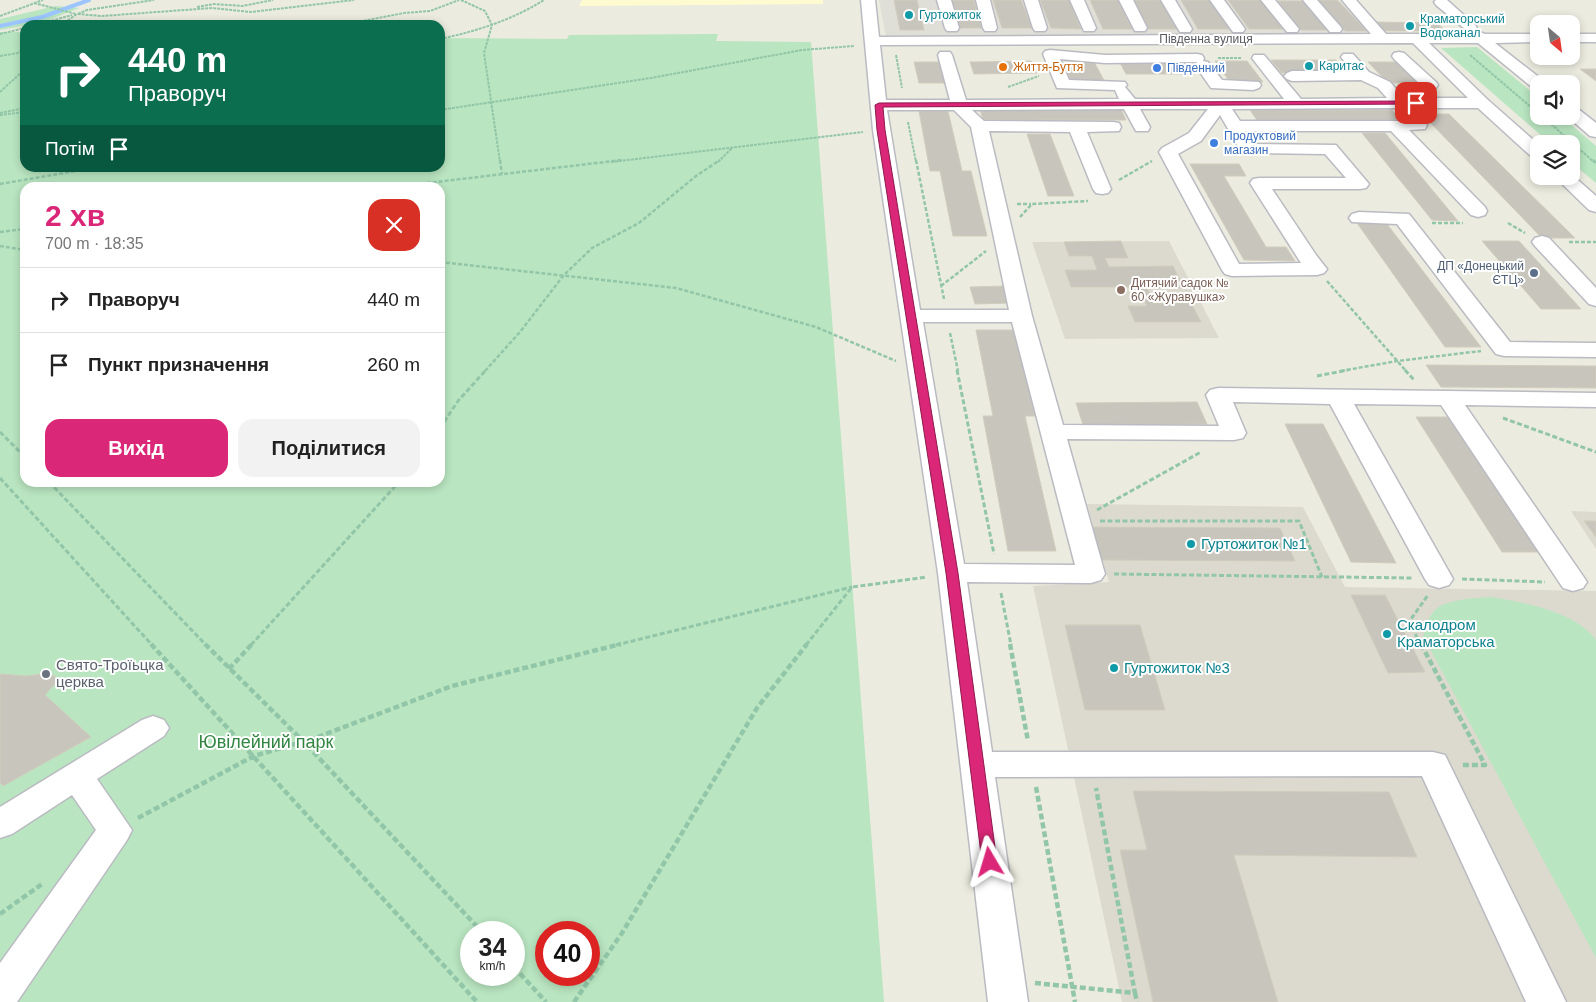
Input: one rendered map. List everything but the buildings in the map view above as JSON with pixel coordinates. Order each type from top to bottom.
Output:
[{"type":"street","points":[[868,0],[881,47],[880,118],[952,573],[1006,991]]},
{"type":"street","points":[[944,0],[952,28]]},
{"type":"street","points":[[983,0],[990,28]]},
{"type":"street","points":[[1031,0],[1041,34],[1063,85],[1119,85]]},
{"type":"street","points":[[1078,0],[1089,28]]},
{"type":"street","points":[[1126,0],[1140,28]]},
{"type":"street","points":[[1029,54],[1105,59],[1197,58],[1168,0]]},
{"type":"street","points":[[1217,0],[1238,29]]},
{"type":"street","points":[[1268,0],[1292,29]]},
{"type":"street","points":[[1310,0],[1335,29]]},
{"type":"street","points":[[1349,0],[1382,39]]},
{"type":"street","points":[[1441,2],[1476,34],[1530,78]]},
{"type":"street","points":[[1444,29],[1476,34]]},
{"type":"street","name":"Південна вулиця","points":[[881,47],[1041,34],[1185,34],[1382,39],[1417,39],[1476,34],[1530,37]]},
{"type":"street","points":[[1580,38],[1596,38]]},
{"type":"street","points":[[1417,39],[1482,103],[1530,146]]},
{"type":"street","points":[[945,55],[959,105],[979,126],[1021,316],[1091,574],[952,573]]},
{"type":"street","points":[[1382,56],[1434,55]]},
{"type":"street","points":[[1399,56],[1430,85]]},
{"type":"street","points":[[1235,126],[1418,125],[1357,57],[1329,57]]},
{"type":"street","points":[[1357,57],[1364,75]]},
{"type":"street","points":[[1259,58],[1286,81],[1296,103]]},
{"type":"street","points":[[1105,59],[1142,127]]},
{"type":"street","points":[[1204,65],[1217,85],[1364,75],[1384,85],[1446,85]]},
{"type":"street","points":[[936,87],[954,87]]},
{"type":"street","points":[[1221,103],[1248,149],[1330,149],[1360,184],[1259,184],[1308,259],[1317,269]]},
{"type":"street","points":[[1221,103],[1195,137],[1168,152],[1232,270],[1317,269]]},
{"type":"street","points":[[880,118],[905,105],[1482,103]]},
{"type":"street","points":[[1580,119],[1596,132]]},
{"type":"street","points":[[979,126],[1113,127]]},
{"type":"street","points":[[1395,126],[1474,217]]},
{"type":"street","points":[[1077,127],[1102,189]]},
{"type":"street","points":[[1573,185],[1596,206]]},
{"type":"street","points":[[1359,218],[1402,218],[1504,349],[1596,350]]},
{"type":"street","points":[[1542,242],[1596,300]]},
{"type":"street","points":[[911,316],[1021,316]]},
{"type":"street","points":[[1053,432],[1234,433],[1218,396],[1596,400]]},
{"type":"street","points":[[1338,397],[1439,579]]},
{"type":"street","points":[[1438,398],[1573,582]]},
{"type":"street","points":[[0,824],[153,728]]},
{"type":"street","points":[[977,765],[1433,764],[1546,1002]]},
{"type":"street","points":[[0,994],[115,830],[77,776]]},
{"type":"path","points":[[0,16],[43,0]]},
{"type":"path","points":[[55,20],[87,10],[154,0]]},
{"type":"path","points":[[189,9],[214,4],[242,6],[273,0]]},
{"type":"path","points":[[34,3],[77,14],[102,16],[212,8],[251,12],[354,0]]},
{"type":"path","points":[[371,20],[404,13],[430,11],[460,0],[480,7],[487,12],[492,25],[484,53],[502,174]]},
{"type":"path","points":[[445,38],[467,34],[492,25],[544,0]]},
{"type":"path","points":[[68,20],[77,14]]},
{"type":"path","points":[[0,34],[20,29]]},
{"type":"path","points":[[445,109],[651,78],[802,50],[881,47],[905,105],[998,574],[1075,1002]]},
{"type":"path","points":[[1465,51],[1530,106]]},
{"type":"path","points":[[0,56],[18,53]]},
{"type":"path","points":[[0,92],[20,74]]},
{"type":"path","points":[[0,114],[20,109]]},
{"type":"path","points":[[0,114],[20,112]]},
{"type":"path","points":[[435,182],[732,148],[880,118]]},
{"type":"path","points":[[1552,125],[1596,163]]},
{"type":"path","points":[[445,420],[458,401],[520,332],[563,276],[592,248],[639,223],[696,176],[723,158],[732,148]]},
{"type":"path","points":[[1102,189],[1168,152]]},
{"type":"path","points":[[0,184],[70,172]]},
{"type":"path","points":[[1406,223],[1474,217]]},
{"type":"path","points":[[0,232],[20,230]]},
{"type":"path","points":[[0,246],[20,249]]},
{"type":"path","points":[[445,263],[685,291],[816,327],[920,372]]},
{"type":"path","points":[[1317,269],[1397,361],[1438,398]]},
{"type":"path","points":[[1312,377],[1397,361],[1504,349]]},
{"type":"path","points":[[1494,415],[1596,452]]},
{"type":"path","points":[[0,432],[20,453]]},
{"type":"path","points":[[1077,521],[1234,433]]},
{"type":"path","points":[[0,478],[477,1002]]},
{"type":"path","points":[[54,487],[228,669],[304,742],[472,921]]},
{"type":"path","points":[[228,669],[394,487]]},
{"type":"path","points":[[1077,521],[1299,521],[1322,577]]},
{"type":"path","points":[[254,756],[304,742],[452,686],[852,587],[952,573]]},
{"type":"path","points":[[1091,574],[1573,582]]},
{"type":"path","points":[[1433,764],[1485,765],[1409,622],[1439,579]]},
{"type":"path","points":[[574,1002],[622,933],[757,708],[852,587]]},
{"type":"path","points":[[1091,764],[1137,1002]]},
{"type":"path","points":[[525,979],[546,1002]]},
{"type":"path","points":[[1006,991],[1072,986],[1135,993]]},
{"type":"shaded area","points":[[582,0],[823,0],[823,4],[579,6]]},
{"type":"shaded area","points":[[879,0],[1339,0],[1373,34],[886,36]]},
{"type":"shaded area","name":"Дитячий садок № 60 «Журавушка»","points":[[1169,241],[1219,338],[1065,339],[1032,242]]},
{"type":"shaded area","points":[[1087,504],[1303,507],[1345,587],[1596,591],[1596,1002],[1122,1002],[1033,586],[1109,582]]},
{"type":"shaded area","points":[[1571,511],[1596,512],[1596,549]]},
{"type":"green space","points":[[56,6],[79,8],[49,20],[20,20],[20,27],[0,30],[0,19]]},
{"type":"green space","name":"Ювілейний парк","points":[[0,32],[20,32],[20,172],[445,172],[445,38],[567,39],[569,35],[718,34],[716,41],[811,42],[884,1002],[0,1002]]},
{"type":"green space","points":[[1477,47],[1530,91],[1530,125],[1572,125],[1596,146],[1596,183],[1580,170],[1580,135],[1541,135],[1441,48]]},
{"type":"green space","points":[[1491,597],[1533,605],[1563,615],[1587,630],[1596,640],[1596,958],[1423,636],[1430,617],[1439,607],[1461,600]]},
{"type":"waterway","points":[[28,20],[42,17],[89,0]]},
{"type":"waterway","points":[[0,26],[20,22]]},
{"type":"place","name":"Гуртожиток","points":[[909,15]]},
{"type":"place","name":"Краматорський Водоканал","points":[[1410,26]]},
{"type":"place","name":"Каритас","points":[[1309,66]]},
{"type":"place","name":"Життя-Буття","points":[[1003,67]]},
{"type":"place","name":"Південний","points":[[1157,68]]},
{"type":"place","name":"Продуктовий магазин","points":[[1214,143]]},
{"type":"place","name":"ДП «Донецький ЄТЦ»","points":[[1534,273]]},
{"type":"place","name":"Дитячий садок № 60 «Журавушка»","points":[[1121,290]]},
{"type":"place","name":"Гуртожиток №1","points":[[1191,544]]},
{"type":"place","name":"Скалодром Краматорська","points":[[1387,634]]},
{"type":"place","name":"Гуртожиток №3","points":[[1114,668]]},
{"type":"place","name":"Свято-Троїьцка церква","points":[[46,674]]},
{"type":"route","points":[[990,862],[952,573],[881,130],[879,105],[1416,103]]}]
